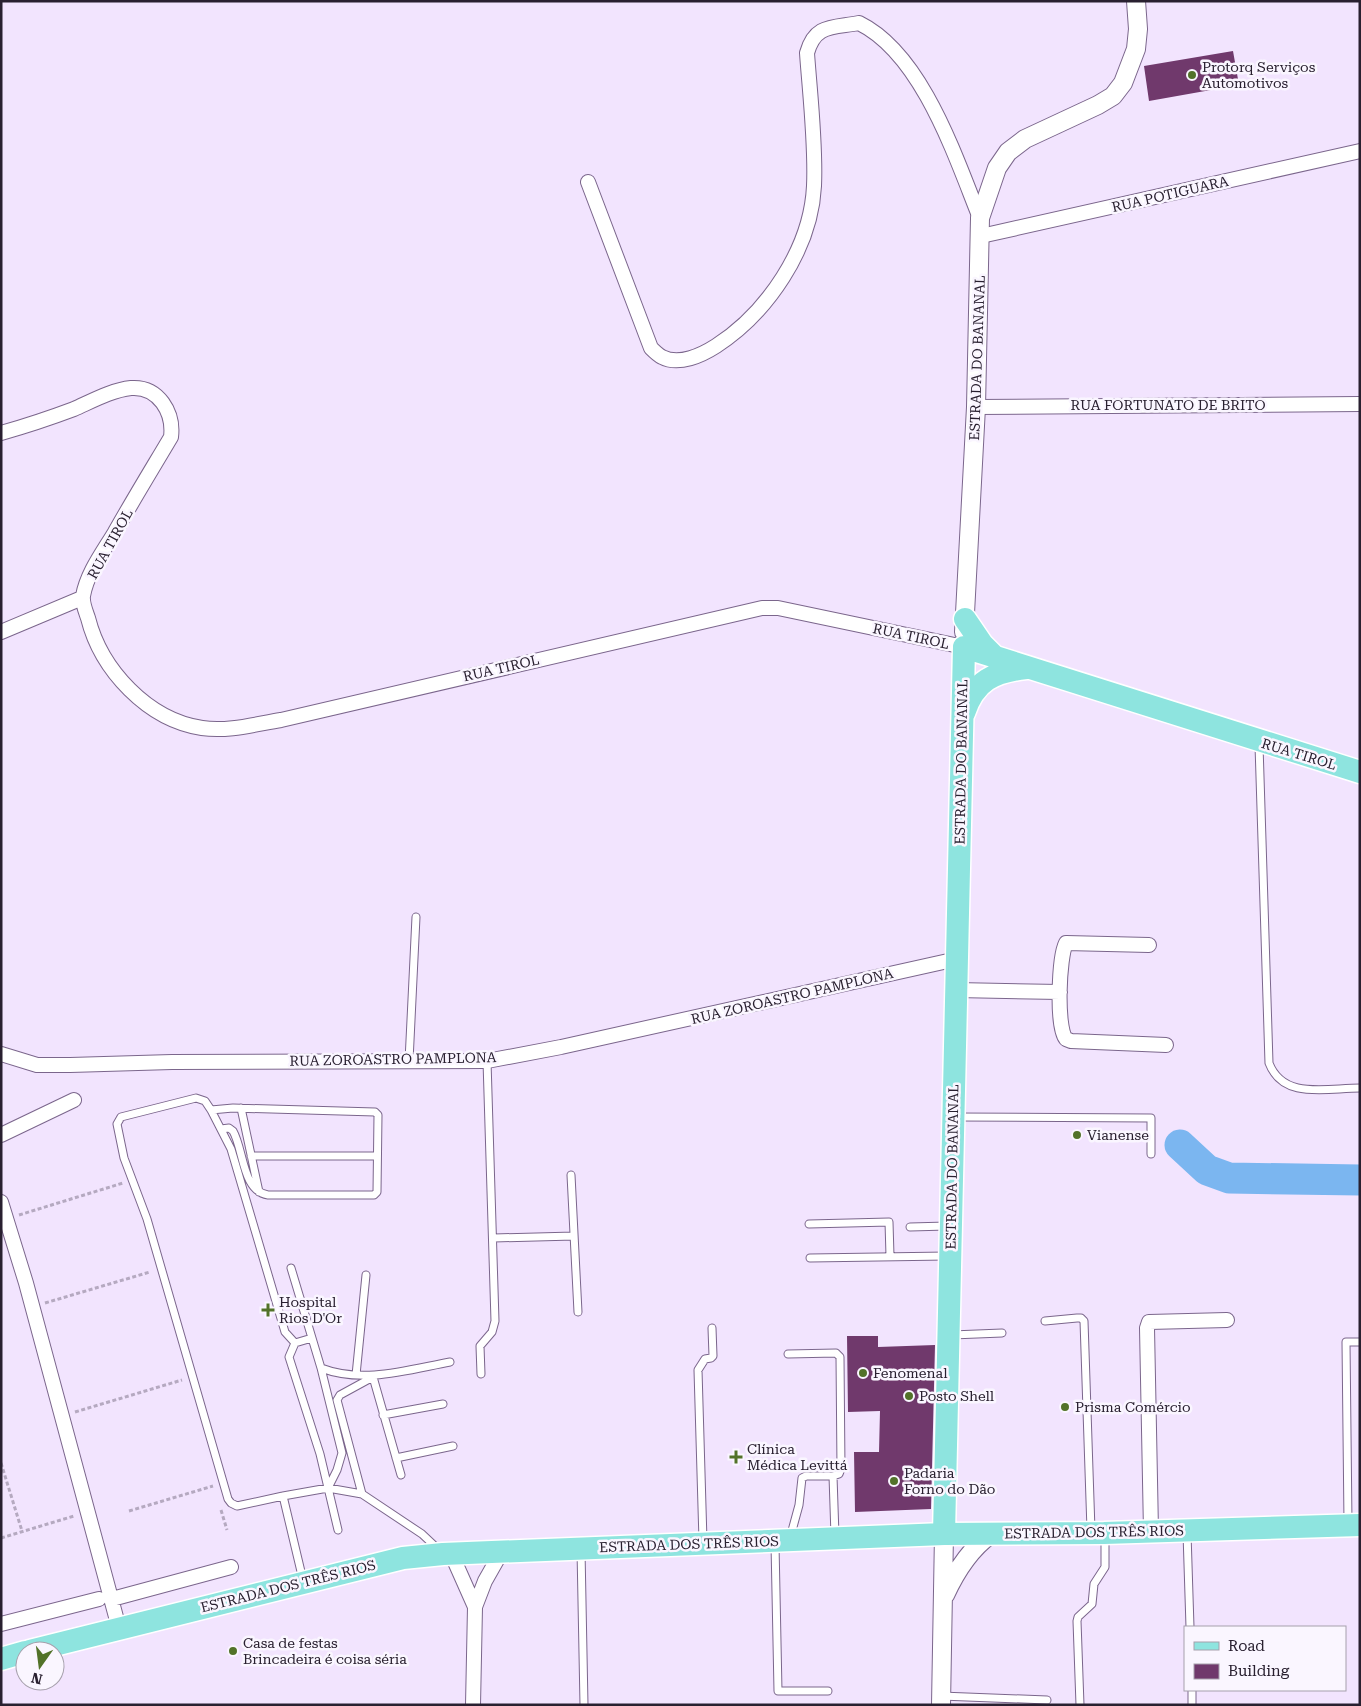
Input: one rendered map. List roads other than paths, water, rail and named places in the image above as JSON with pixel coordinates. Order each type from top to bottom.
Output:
[{"type":"main road","points":[[965,619],[982,644],[995,657]]},
{"type":"main road","name":"RUA TIROL","points":[[964,647],[1259,742],[1360,772]]},
{"type":"main road","name":"ESTRADA DO BANANAL","points":[[944,1534],[964,647]]},
{"type":"main road","points":[[961,721],[972,696],[983,681],[1006,670],[1027,668]]},
{"type":"main road","name":"ESTRADA DOS TRÊS RIOS","points":[[65,1642],[403,1558],[447,1553],[944,1534],[1098,1533],[1354,1526]]},
{"type":"main road","points":[[1,1659],[15,1655]]},
{"type":"street","name":"ESTRADA DO BANANAL","points":[[964,647],[976,406],[980,218],[997,168],[1008,152],[1025,139],[1098,105],[1113,96],[1123,83],[1136,49],[1138,29],[1136,1]]},
{"type":"street","points":[[588,182],[651,348],[663,358],[685,360],[706,353],[734,334],[757,313],[786,271],[805,231],[814,186],[808,53],[811,41],[818,31],[859,23],[888,41],[919,81],[958,163],[980,218]]},
{"type":"street","name":"RUA POTIGUARA","points":[[981,236],[1360,151]]},
{"type":"street","name":"RUA TIROL","points":[[1,433],[37,423],[115,392],[133,388],[156,394],[164,404],[172,426],[171,437],[98,561],[82,598],[91,632],[107,662],[124,684],[148,705],[165,714],[202,728],[231,728],[281,720],[762,608],[778,608],[964,647]]},
{"type":"street","name":"RUA FORTUNATO DE BRITO","points":[[976,406],[1360,404]]},
{"type":"street","points":[[1,632],[82,598]]},
{"type":"street","points":[[1150,945],[1066,943],[1062,956],[1060,992],[1062,1031],[1066,1039],[1166,1045]]},
{"type":"street","name":"RUA ZOROASTRO PAMPLONA","points":[[1,1054],[37,1065],[70,1066],[172,1062],[487,1060],[560,1047],[957,959]]},
{"type":"street","points":[[956,990],[1060,992]]},
{"type":"street","points":[[1,1135],[74,1100]]},
{"type":"street","points":[[1,1202],[33,1307],[62,1416],[105,1599],[119,1628]]},
{"type":"street","points":[[1151,1531],[1147,1328],[1149,1322],[1227,1320]]},
{"type":"street","name":"ESTRADA DO BANANAL","points":[[941,1700],[944,1534]]},
{"type":"street","name":"ESTRADA DO BANANAL","points":[[943,1600],[965,1559],[980,1542],[991,1534]]},
{"type":"street","points":[[473,1705],[475,1607],[485,1581],[502,1551]]},
{"type":"street","points":[[447,1553],[475,1607]]},
{"type":"street","points":[[1,1624],[231,1567]]},
{"type":"lane","points":[[1259,742],[1269,1063],[1274,1076],[1283,1084],[1295,1088],[1360,1088]]},
{"type":"lane","points":[[410,1061],[416,917]]},
{"type":"lane","points":[[481,1374],[480,1346],[492,1332],[495,1321],[494,1238],[487,1060]]},
{"type":"lane","points":[[296,1343],[285,1332],[231,1149],[205,1102],[196,1098],[121,1117],[117,1124],[124,1158],[147,1220],[230,1503],[237,1506],[328,1488],[362,1494],[447,1553]]},
{"type":"lane","points":[[241,1108],[259,1192]]},
{"type":"lane","points":[[211,1110],[241,1108],[375,1112],[378,1116],[376,1192],[374,1195],[268,1194],[259,1192],[249,1179],[233,1131],[229,1128],[221,1129]]},
{"type":"lane","points":[[953,1117],[1150,1118],[1151,1154]]},
{"type":"lane","points":[[251,1156],[377,1156]]},
{"type":"lane","points":[[571,1175],[578,1312]]},
{"type":"lane","points":[[809,1224],[890,1222],[890,1256]]},
{"type":"lane","points":[[910,1227],[951,1226]]},
{"type":"lane","points":[[494,1238],[574,1236]]},
{"type":"lane","points":[[810,1258],[950,1256]]},
{"type":"lane","points":[[291,1268],[321,1368],[342,1453],[337,1470],[328,1488]]},
{"type":"lane","points":[[356,1375],[366,1275]]},
{"type":"lane","points":[[1045,1321],[1077,1318],[1081,1318],[1084,1321],[1098,1533],[1105,1567],[1094,1584],[1092,1604],[1078,1617],[1077,1621],[1080,1705]]},
{"type":"lane","points":[[703,1544],[698,1370],[705,1359],[712,1358],[713,1356],[712,1328]]},
{"type":"lane","points":[[949,1335],[1002,1333]]},
{"type":"lane","points":[[312,1338],[296,1343],[289,1357],[320,1454],[338,1530]]},
{"type":"lane","points":[[1354,1526],[1346,1342],[1360,1342]]},
{"type":"lane","points":[[788,1354],[836,1352],[840,1357],[841,1469],[839,1474],[833,1476],[806,1476],[802,1478],[799,1505],[782,1541],[778,1691],[828,1691]]},
{"type":"lane","points":[[362,1494],[337,1400],[340,1395],[373,1377],[450,1362]]},
{"type":"lane","points":[[321,1368],[333,1373],[373,1377]]},
{"type":"lane","points":[[373,1377],[401,1475]]},
{"type":"lane","points":[[384,1415],[444,1404]]},
{"type":"lane","points":[[396,1458],[453,1446]]},
{"type":"lane","points":[[833,1476],[835,1538]]},
{"type":"lane","points":[[283,1496],[303,1582]]},
{"type":"lane","points":[[1187,1530],[1190,1626]]},
{"type":"lane","points":[[580,1548],[584,1705]]},
{"type":"lane","points":[[1192,1691],[1192,1705]]},
{"type":"lane","points":[[941,1700],[1047,1700]]},
{"type":"waterway","points":[[1180,1145],[1207,1170],[1229,1178],[1360,1180]]},
{"type":"place","name":"Protorq Serviços Automotivos","points":[[1192,75]]},
{"type":"place","name":"Vianense","points":[[1077,1135]]},
{"type":"place","name":"Hospital Rios D'Or","points":[[268,1310]]},
{"type":"place","name":"Fenomenal","points":[[863,1373]]},
{"type":"place","name":"Posto Shell","points":[[909,1396]]},
{"type":"place","name":"Prisma Comércio","points":[[1065,1407]]},
{"type":"place","name":"Clínica Médica Levittá","points":[[736,1457]]},
{"type":"place","name":"Padaria Forno do Dão","points":[[894,1481]]},
{"type":"place","name":"Casa de festas Brincadeira é coisa séria","points":[[233,1651]]}]
